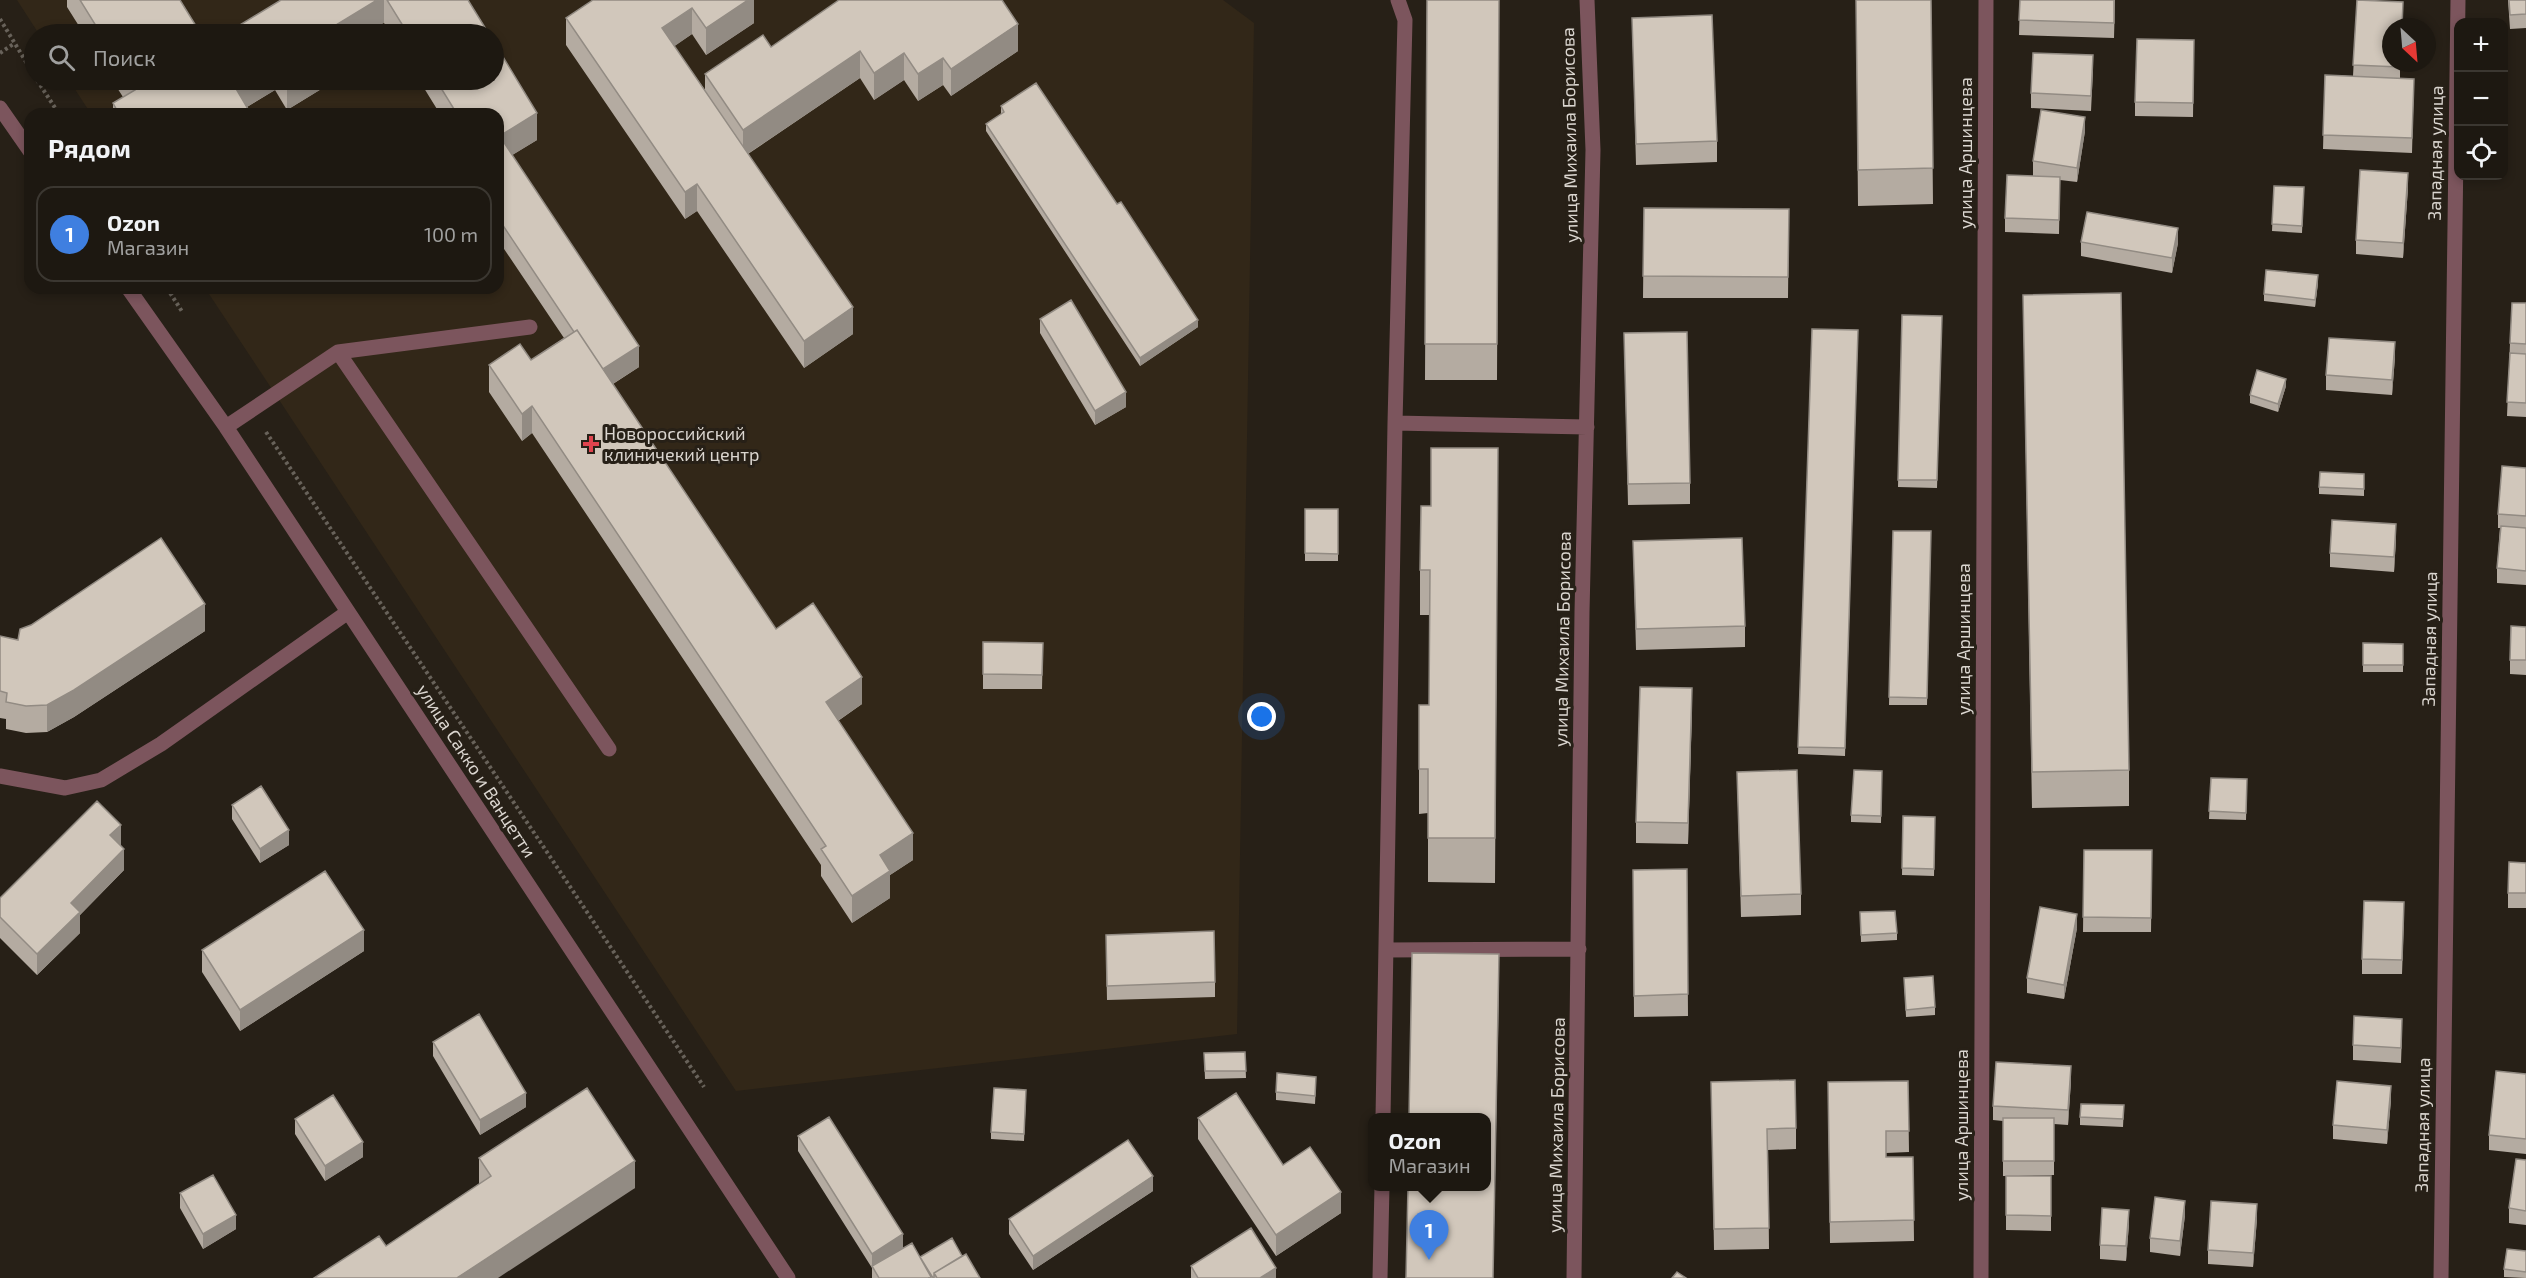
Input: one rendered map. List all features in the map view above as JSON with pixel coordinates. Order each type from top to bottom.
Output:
[{"type":"street","points":[[1383,1113],[1395,423],[1405,20],[1398,0]]},
{"type":"street","name":"улица Михаила Борисова","points":[[1574,1278],[1593,150],[1587,0]]},
{"type":"street","name":"улица Аршинцева","points":[[1981,1278],[1986,0]]},
{"type":"street","name":"Западная улица","points":[[2441,1278],[2458,0]]},
{"type":"street","points":[[0,108],[24,142]]},
{"type":"street","name":"улица Сакко и Ванцетти","points":[[132,294],[226,427],[788,1278]]},
{"type":"street","points":[[226,427],[338,352],[530,327]]},
{"type":"street","points":[[338,352],[609,749]]},
{"type":"street","points":[[1395,423],[1587,427]]},
{"type":"street","points":[[0,777],[65,788],[101,780],[161,744],[348,612]]},
{"type":"street","points":[[1386,950],[1579,949]]},
{"type":"street","points":[[1380,1278],[1382,1191]]},
{"type":"path","points":[[0,19],[24,58]]},
{"type":"path","points":[[0,53],[15,43]]},
{"type":"path","points":[[43,90],[55,108]]},
{"type":"path","points":[[171,294],[186,318]]},
{"type":"path","points":[[252,410],[704,1087]]},
{"type":"shaded area","points":[[17,0],[1223,0],[1254,23],[1237,1034],[736,1091],[209,294],[504,294],[504,108],[87,108],[75,90],[504,90],[504,24],[33,24]]},
{"type":"building","points":[[80,0],[180,0],[195,24],[95,24]]},
{"type":"building","points":[[281,0],[377,0],[338,24],[241,24]]},
{"type":"building","points":[[387,0],[468,0],[483,24],[402,24]]},
{"type":"building","points":[[593,0],[748,0],[706,28],[692,8],[662,28],[853,307],[804,341],[697,184],[685,192],[566,18]]},
{"type":"building","points":[[839,0],[1002,0],[1018,24],[951,69],[943,58],[918,74],[904,53],[874,73],[860,51],[743,130],[705,74],[763,35],[771,47]]},
{"type":"building","points":[[1427,0],[1499,0],[1497,344],[1425,344]]},
{"type":"building","points":[[1856,0],[1931,0],[1933,168],[1858,170]]},
{"type":"building","points":[[2020,0],[2114,0],[2114,23],[2019,20]]},
{"type":"building","points":[[2357,0],[2403,2],[2402,18],[2382,18],[2382,66],[2353,65]]},
{"type":"building","points":[[2509,0],[2526,0],[2526,14],[2510,15]]},
{"type":"building","points":[[1712,15],[1717,141],[1636,144],[1632,18]]},
{"type":"building","points":[[2137,39],[2194,40],[2193,103],[2135,102]]},
{"type":"building","points":[[2033,53],[2093,55],[2091,96],[2031,93]]},
{"type":"building","points":[[504,59],[537,113],[504,133],[504,108],[453,108],[442,90],[504,90]]},
{"type":"building","points":[[2325,75],[2414,79],[2412,138],[2323,135]]},
{"type":"building","points":[[1036,83],[1117,204],[1121,202],[1198,320],[1140,358],[986,124],[1004,112],[1001,106]]},
{"type":"building","points":[[135,90],[237,90],[247,108],[116,108],[113,103]]},
{"type":"building","points":[[2041,110],[2085,117],[2077,168],[2033,161]]},
{"type":"building","points":[[504,143],[639,346],[603,369],[577,330],[574,332],[504,227]]},
{"type":"building","points":[[2360,170],[2408,173],[2403,243],[2356,240]]},
{"type":"building","points":[[2007,175],[2060,177],[2059,220],[2005,218]]},
{"type":"building","points":[[2274,186],[2304,187],[2302,226],[2272,224]]},
{"type":"building","points":[[1644,208],[1789,209],[1788,277],[1643,276]]},
{"type":"building","points":[[2087,212],[2178,228],[2172,258],[2081,242]]},
{"type":"building","points":[[2266,270],[2318,275],[2315,300],[2264,294]]},
{"type":"building","points":[[2121,293],[2129,770],[2032,772],[2023,295]]},
{"type":"building","points":[[1071,300],[1126,392],[1095,411],[1040,319]]},
{"type":"building","points":[[2512,303],[2526,303],[2526,344],[2510,343]]},
{"type":"building","points":[[1902,315],[1942,316],[1937,480],[1898,480]]},
{"type":"building","points":[[1812,329],[1858,330],[1845,748],[1798,747]]},
{"type":"building","points":[[577,330],[776,629],[813,603],[862,677],[826,702],[913,833],[880,855],[890,871],[852,896],[821,849],[826,846],[532,406],[522,414],[489,365],[520,344],[531,360]]},
{"type":"building","points":[[1687,332],[1690,483],[1628,484],[1624,333]]},
{"type":"building","points":[[2329,338],[2395,342],[2392,380],[2326,375]]},
{"type":"building","points":[[2510,353],[2526,354],[2526,403],[2507,402]]},
{"type":"building","points":[[2257,370],[2286,379],[2278,404],[2250,395]]},
{"type":"building","points":[[1431,448],[1498,448],[1495,838],[1428,838],[1428,769],[1419,769],[1419,705],[1429,705],[1430,570],[1420,570],[1421,506],[1431,506]]},
{"type":"building","points":[[2502,466],[2526,468],[2526,516],[2498,514]]},
{"type":"building","points":[[2320,472],[2364,474],[2364,489],[2319,487]]},
{"type":"building","points":[[1305,509],[1338,509],[1338,554],[1305,553]]},
{"type":"building","points":[[2332,520],[2396,524],[2394,557],[2330,553]]},
{"type":"building","points":[[2501,526],[2526,528],[2526,571],[2497,568]]},
{"type":"building","points":[[1893,531],[1931,531],[1927,698],[1889,697]]},
{"type":"building","points":[[161,538],[205,604],[74,690],[47,705],[26,706],[6,702],[7,693],[0,691],[0,636],[18,640],[20,629],[31,625]]},
{"type":"building","points":[[1742,538],[1745,626],[1636,629],[1633,541]]},
{"type":"building","points":[[2511,626],[2526,627],[2526,660],[2510,660]]},
{"type":"building","points":[[983,642],[1043,643],[1042,675],[983,674]]},
{"type":"building","points":[[2363,643],[2403,644],[2403,665],[2363,665]]},
{"type":"building","points":[[1640,687],[1692,688],[1688,823],[1636,822]]},
{"type":"building","points":[[1797,770],[1801,894],[1741,896],[1737,772]]},
{"type":"building","points":[[1854,770],[1882,771],[1881,816],[1851,815]]},
{"type":"building","points":[[2211,778],[2247,779],[2246,813],[2209,811]]},
{"type":"building","points":[[261,786],[289,830],[260,849],[232,805]]},
{"type":"building","points":[[97,801],[121,825],[110,835],[124,849],[71,903],[80,912],[37,954],[0,917],[0,898]]},
{"type":"building","points":[[1903,816],[1935,817],[1934,869],[1902,868]]},
{"type":"building","points":[[2084,850],[2152,850],[2151,918],[2083,917]]},
{"type":"building","points":[[2509,862],[2526,863],[2526,893],[2508,893]]},
{"type":"building","points":[[1687,869],[1688,994],[1634,996],[1633,870]]},
{"type":"building","points":[[325,871],[364,930],[240,1010],[202,950]]},
{"type":"building","points":[[2364,901],[2404,902],[2402,960],[2362,959]]},
{"type":"building","points":[[2040,907],[2077,914],[2064,985],[2027,978]]},
{"type":"building","points":[[1895,911],[1897,933],[1861,935],[1860,912]]},
{"type":"building","points":[[1214,931],[1215,982],[1107,986],[1106,935]]},
{"type":"building","points":[[1412,953],[1499,954],[1493,1278],[1406,1278],[1408,1191],[1491,1191],[1491,1113],[1409,1113]]},
{"type":"building","points":[[1933,976],[1935,1007],[1906,1010],[1904,978]]},
{"type":"building","points":[[479,1014],[526,1093],[480,1120],[433,1042]]},
{"type":"building","points":[[2354,1016],[2402,1019],[2401,1048],[2353,1045]]},
{"type":"building","points":[[1245,1052],[1246,1071],[1205,1071],[1204,1053]]},
{"type":"building","points":[[1996,1062],[2071,1066],[2068,1110],[1993,1106]]},
{"type":"building","points":[[2496,1071],[2526,1074],[2526,1139],[2489,1135]]},
{"type":"building","points":[[1277,1073],[1316,1077],[1315,1096],[1276,1092]]},
{"type":"building","points":[[1795,1080],[1796,1128],[1767,1129],[1769,1228],[1714,1229],[1711,1082]]},
{"type":"building","points":[[1908,1081],[1909,1131],[1886,1131],[1886,1157],[1913,1157],[1914,1220],[1830,1222],[1828,1082]]},
{"type":"building","points":[[2337,1081],[2391,1086],[2387,1130],[2333,1125]]},
{"type":"building","points":[[587,1088],[635,1161],[457,1278],[314,1278],[379,1236],[386,1246],[491,1176],[479,1158]]},
{"type":"building","points":[[994,1088],[1026,1090],[1024,1134],[991,1132]]},
{"type":"building","points":[[1236,1093],[1283,1165],[1310,1147],[1341,1192],[1276,1235],[1198,1118]]},
{"type":"building","points":[[333,1095],[363,1142],[325,1166],[295,1119]]},
{"type":"building","points":[[2081,1104],[2124,1105],[2123,1119],[2080,1117]]},
{"type":"building","points":[[829,1117],[903,1234],[872,1254],[798,1136]]},
{"type":"building","points":[[2003,1118],[2054,1118],[2054,1161],[2003,1161]]},
{"type":"building","points":[[1128,1140],[1153,1176],[1033,1256],[1009,1219]]},
{"type":"building","points":[[2516,1159],[2526,1160],[2526,1211],[2509,1208]]},
{"type":"building","points":[[213,1175],[236,1215],[203,1234],[180,1193]]},
{"type":"building","points":[[2006,1176],[2051,1176],[2051,1216],[2006,1215]]},
{"type":"building","points":[[2155,1197],[2185,1201],[2180,1241],[2150,1238]]},
{"type":"building","points":[[2211,1201],[2257,1204],[2253,1253],[2208,1250]]},
{"type":"building","points":[[2102,1208],[2129,1210],[2126,1246],[2100,1245]]},
{"type":"building","points":[[1251,1228],[1276,1268],[1260,1278],[1198,1278],[1191,1266]]},
{"type":"building","points":[[952,1238],[962,1256],[934,1273],[933,1278],[920,1257]]},
{"type":"building","points":[[912,1243],[931,1277],[879,1278],[872,1266]]},
{"type":"building","points":[[2507,1249],[2526,1251],[2526,1272],[2504,1269]]},
{"type":"building","points":[[966,1254],[980,1278],[937,1278],[934,1273]]},
{"type":"building","points":[[1677,1272],[1686,1278],[1672,1278]]},
{"type":"place","name":"Новороссийский клиничекий центр","points":[[591,444]]},
{"type":"place","name":"Ozon","points":[[1429,1260]]}]
